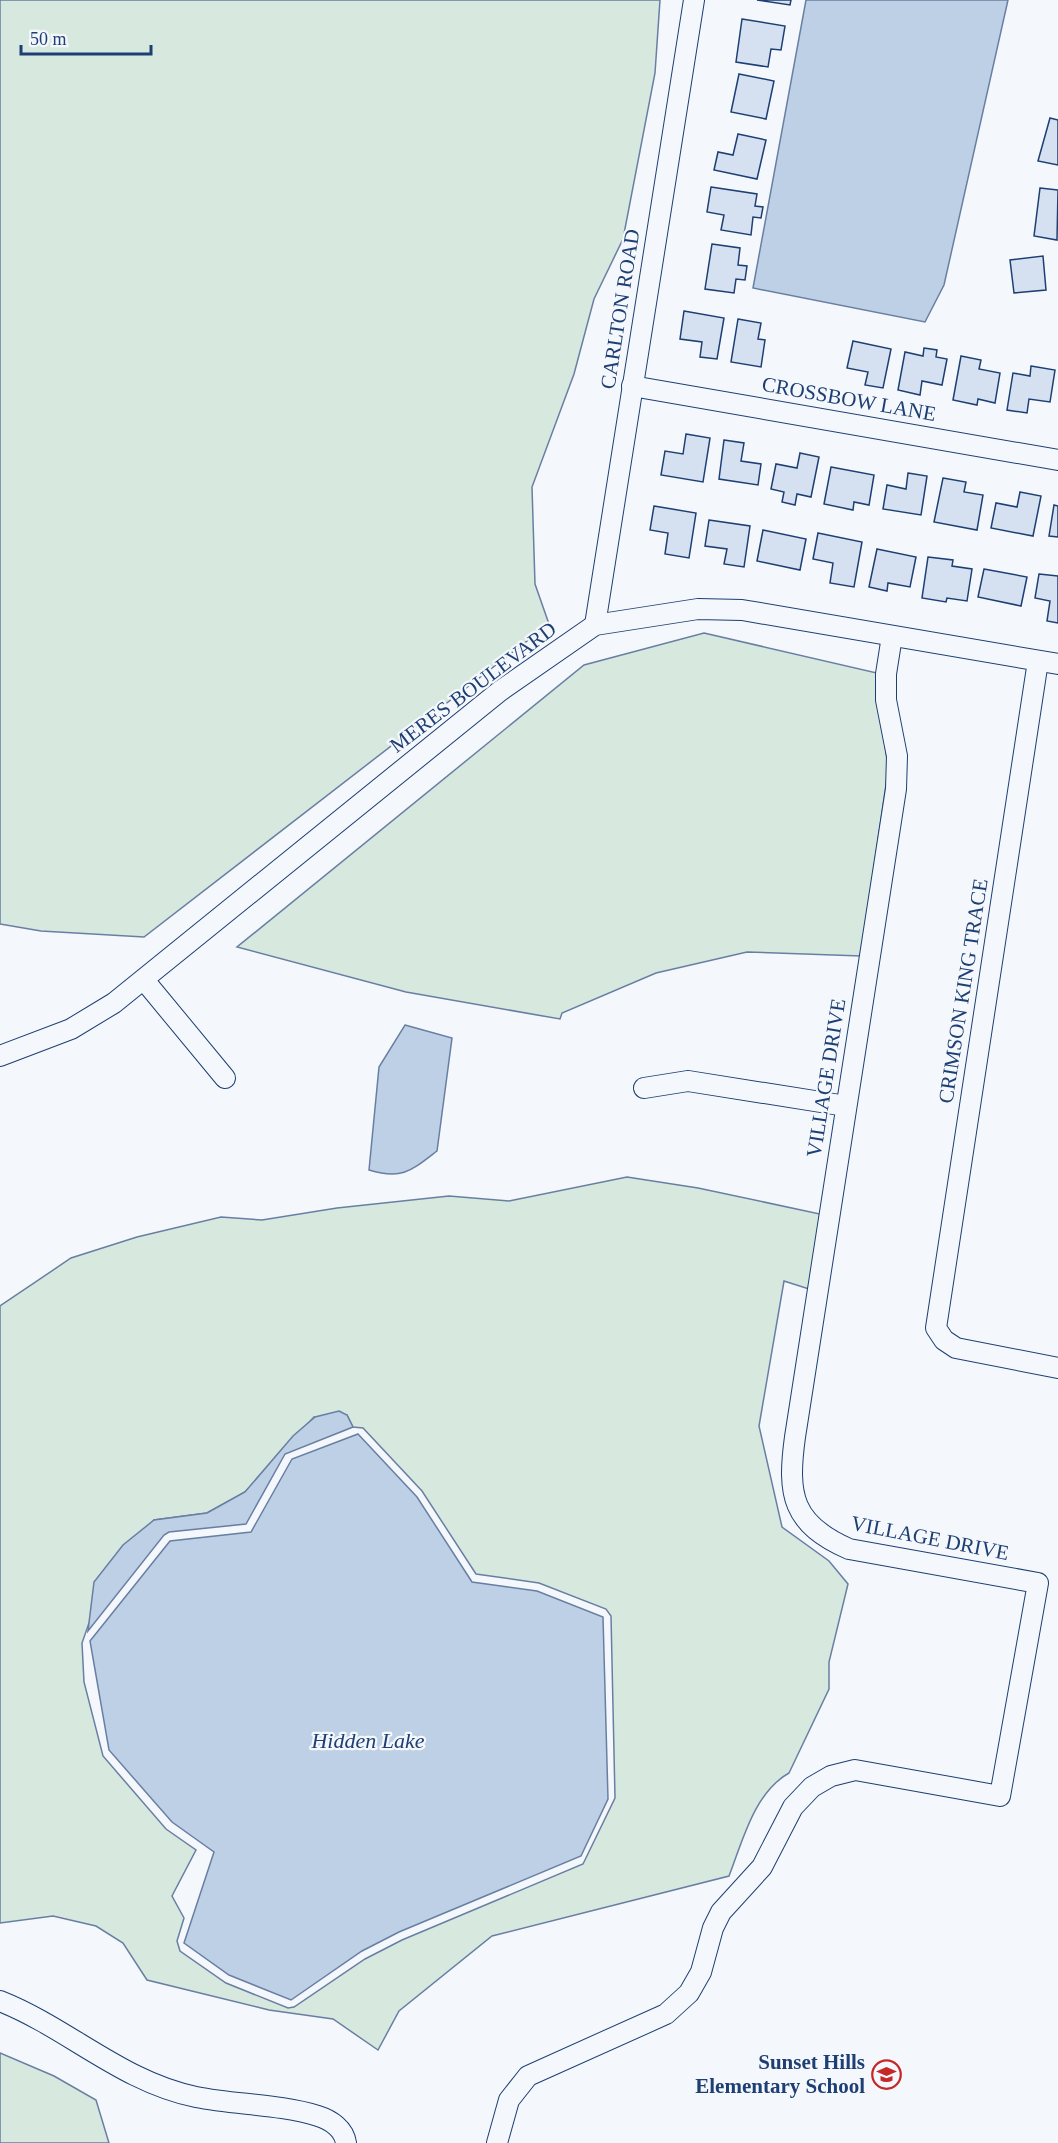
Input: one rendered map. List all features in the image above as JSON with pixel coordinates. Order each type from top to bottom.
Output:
[{"type":"street","name":"CARLTON ROAD","points":[[595,625],[694,0]]},
{"type":"street","name":"CROSSBOW LANE","points":[[632,386],[1058,460]]},
{"type":"street","name":"MERES BOULEVARD","points":[[0,1056],[71,1029],[101,1012],[144,980],[500,691],[595,625],[675,612],[713,609],[742,610],[1058,664]]},
{"type":"street","name":"VILLAGE DRIVE","points":[[497,2143],[509,2100],[528,2076],[666,2014],[688,1993],[701,1972],[713,1928],[721,1912],[762,1867],[793,1807],[812,1787],[831,1776],[855,1770],[1000,1796],[1038,1583],[849,1549],[825,1537],[802,1516],[793,1492],[793,1449],[896,789],[897,756],[886,691],[892,636]]},
{"type":"street","name":"CRIMSON KING TRACE","points":[[1038,661],[936,1328],[944,1340],[956,1348],[1058,1368]]},
{"type":"street","points":[[144,980],[225,1078]]},
{"type":"street","points":[[644,1088],[688,1081],[846,1106]]},
{"type":"street","points":[[0,2001],[134,2076],[199,2098],[318,2116],[338,2128],[344,2135],[345,2143]]},
{"type":"shaded area","points":[[0,0],[660,0],[655,73],[623,239],[594,299],[574,374],[532,487],[535,584],[549,624],[144,937],[41,931],[0,924]]},
{"type":"shaded area","points":[[704,633],[877,673],[888,771],[861,956],[747,952],[656,973],[562,1013],[560,1019],[406,992],[237,947],[584,665]]},
{"type":"shaded area","points":[[627,1177],[698,1188],[820,1214],[809,1289],[784,1281],[759,1426],[782,1527],[829,1561],[848,1584],[829,1662],[829,1689],[789,1773],[767,1792],[751,1818],[729,1876],[492,1936],[399,2011],[378,2050],[333,2019],[269,2010],[147,1980],[123,1943],[96,1926],[53,1916],[0,1923],[0,1306],[71,1258],[137,1237],[221,1217],[262,1220],[337,1208],[449,1196],[509,1201]],"holes":[[[347,1415],[353,1427],[363,1428],[422,1491],[476,1574],[539,1583],[606,1609],[611,1616],[615,1798],[583,1864],[402,1940],[365,1959],[294,2007],[288,2008],[226,1983],[180,1951],[177,1941],[184,1918],[172,1896],[196,1850],[166,1829],[103,1756],[84,1682],[82,1643],[89,1623],[154,1520],[207,1513],[245,1492],[314,1417]]]},
{"type":"shaded area","points":[[0,2053],[54,2076],[96,2100],[109,2143],[0,2143]]},
{"type":"water","points":[[806,0],[1008,0],[944,285],[925,322],[753,288]]},
{"type":"water","points":[[405,1025],[452,1038],[437,1151],[406,1172],[380,1173],[369,1170],[379,1067]]},
{"type":"water","points":[[339,1411],[347,1415],[353,1427],[285,1454],[246,1524],[169,1532],[164,1535],[88,1631],[94,1582],[123,1545],[154,1520],[207,1513],[245,1492],[293,1436],[315,1417]]},
{"type":"water","name":"Hidden Lake","points":[[358,1434],[417,1497],[472,1582],[537,1591],[603,1617],[608,1799],[581,1856],[399,1932],[362,1951],[291,2000],[229,1975],[184,1943],[214,1852],[172,1822],[109,1750],[90,1641],[170,1541],[251,1532],[292,1459]]},
{"type":"building","points":[[757,0],[791,0],[790,5]]},
{"type":"building","points":[[742,19],[785,26],[781,50],[771,49],[768,67],[736,62]]},
{"type":"building","points":[[739,74],[774,81],[766,119],[731,112]]},
{"type":"building","points":[[1050,118],[1058,120],[1058,165],[1038,161]]},
{"type":"building","points":[[738,134],[766,140],[757,179],[714,170],[718,152],[733,155]]},
{"type":"building","points":[[711,187],[757,194],[755,206],[763,207],[761,218],[753,217],[751,235],[721,230],[724,215],[707,212]]},
{"type":"building","points":[[1040,188],[1058,190],[1057,240],[1034,236]]},
{"type":"building","points":[[712,244],[740,248],[738,265],[747,266],[745,280],[736,279],[734,293],[705,289]]},
{"type":"building","points":[[1043,256],[1046,290],[1014,293],[1010,260]]},
{"type":"building","points":[[684,311],[724,318],[717,359],[700,357],[702,342],[680,339]]},
{"type":"building","points":[[738,319],[761,323],[758,339],[765,340],[761,367],[731,362]]},
{"type":"building","points":[[853,341],[891,349],[883,388],[865,385],[868,372],[847,368]]},
{"type":"building","points":[[924,348],[937,350],[936,357],[947,359],[942,385],[922,381],[920,395],[898,390],[905,352],[923,356]]},
{"type":"building","points":[[961,356],[981,360],[979,369],[1000,373],[995,403],[978,399],[977,405],[953,400]]},
{"type":"building","points":[[1031,366],[1055,370],[1050,402],[1029,399],[1027,413],[1007,410],[1013,373],[1030,376]]},
{"type":"building","points":[[686,434],[710,438],[703,482],[661,475],[665,451],[683,454]]},
{"type":"building","points":[[724,440],[744,443],[741,461],[761,464],[758,485],[719,479]]},
{"type":"building","points":[[800,453],[819,457],[811,497],[797,494],[795,505],[782,502],[784,492],[771,489],[776,464],[797,468]]},
{"type":"building","points":[[831,467],[874,475],[869,505],[854,502],[853,510],[824,504]]},
{"type":"building","points":[[908,473],[927,476],[921,515],[883,509],[887,485],[906,489]]},
{"type":"building","points":[[943,478],[966,482],[964,492],[983,495],[977,530],[934,522]]},
{"type":"building","points":[[1020,492],[1041,496],[1033,536],[991,528],[996,503],[1017,507]]},
{"type":"building","points":[[1054,505],[1058,506],[1058,537],[1049,536]]},
{"type":"building","points":[[654,506],[696,513],[689,558],[665,554],[668,533],[650,530]]},
{"type":"building","points":[[709,520],[750,526],[744,567],[724,564],[727,549],[705,546]]},
{"type":"building","points":[[763,530],[806,539],[800,570],[757,561]]},
{"type":"building","points":[[818,533],[862,542],[854,587],[830,583],[833,563],[813,559]]},
{"type":"building","points":[[877,549],[916,557],[910,587],[888,583],[887,591],[869,587]]},
{"type":"building","points":[[928,557],[953,560],[952,566],[972,569],[967,601],[947,598],[946,602],[922,598]]},
{"type":"building","points":[[984,569],[1027,577],[1021,606],[978,597]]},
{"type":"building","points":[[1039,574],[1058,576],[1058,623],[1047,621],[1050,601],[1035,598]]},
{"type":"place","name":"Sunset Hills Elementary School","points":[[886,2074]]}]
